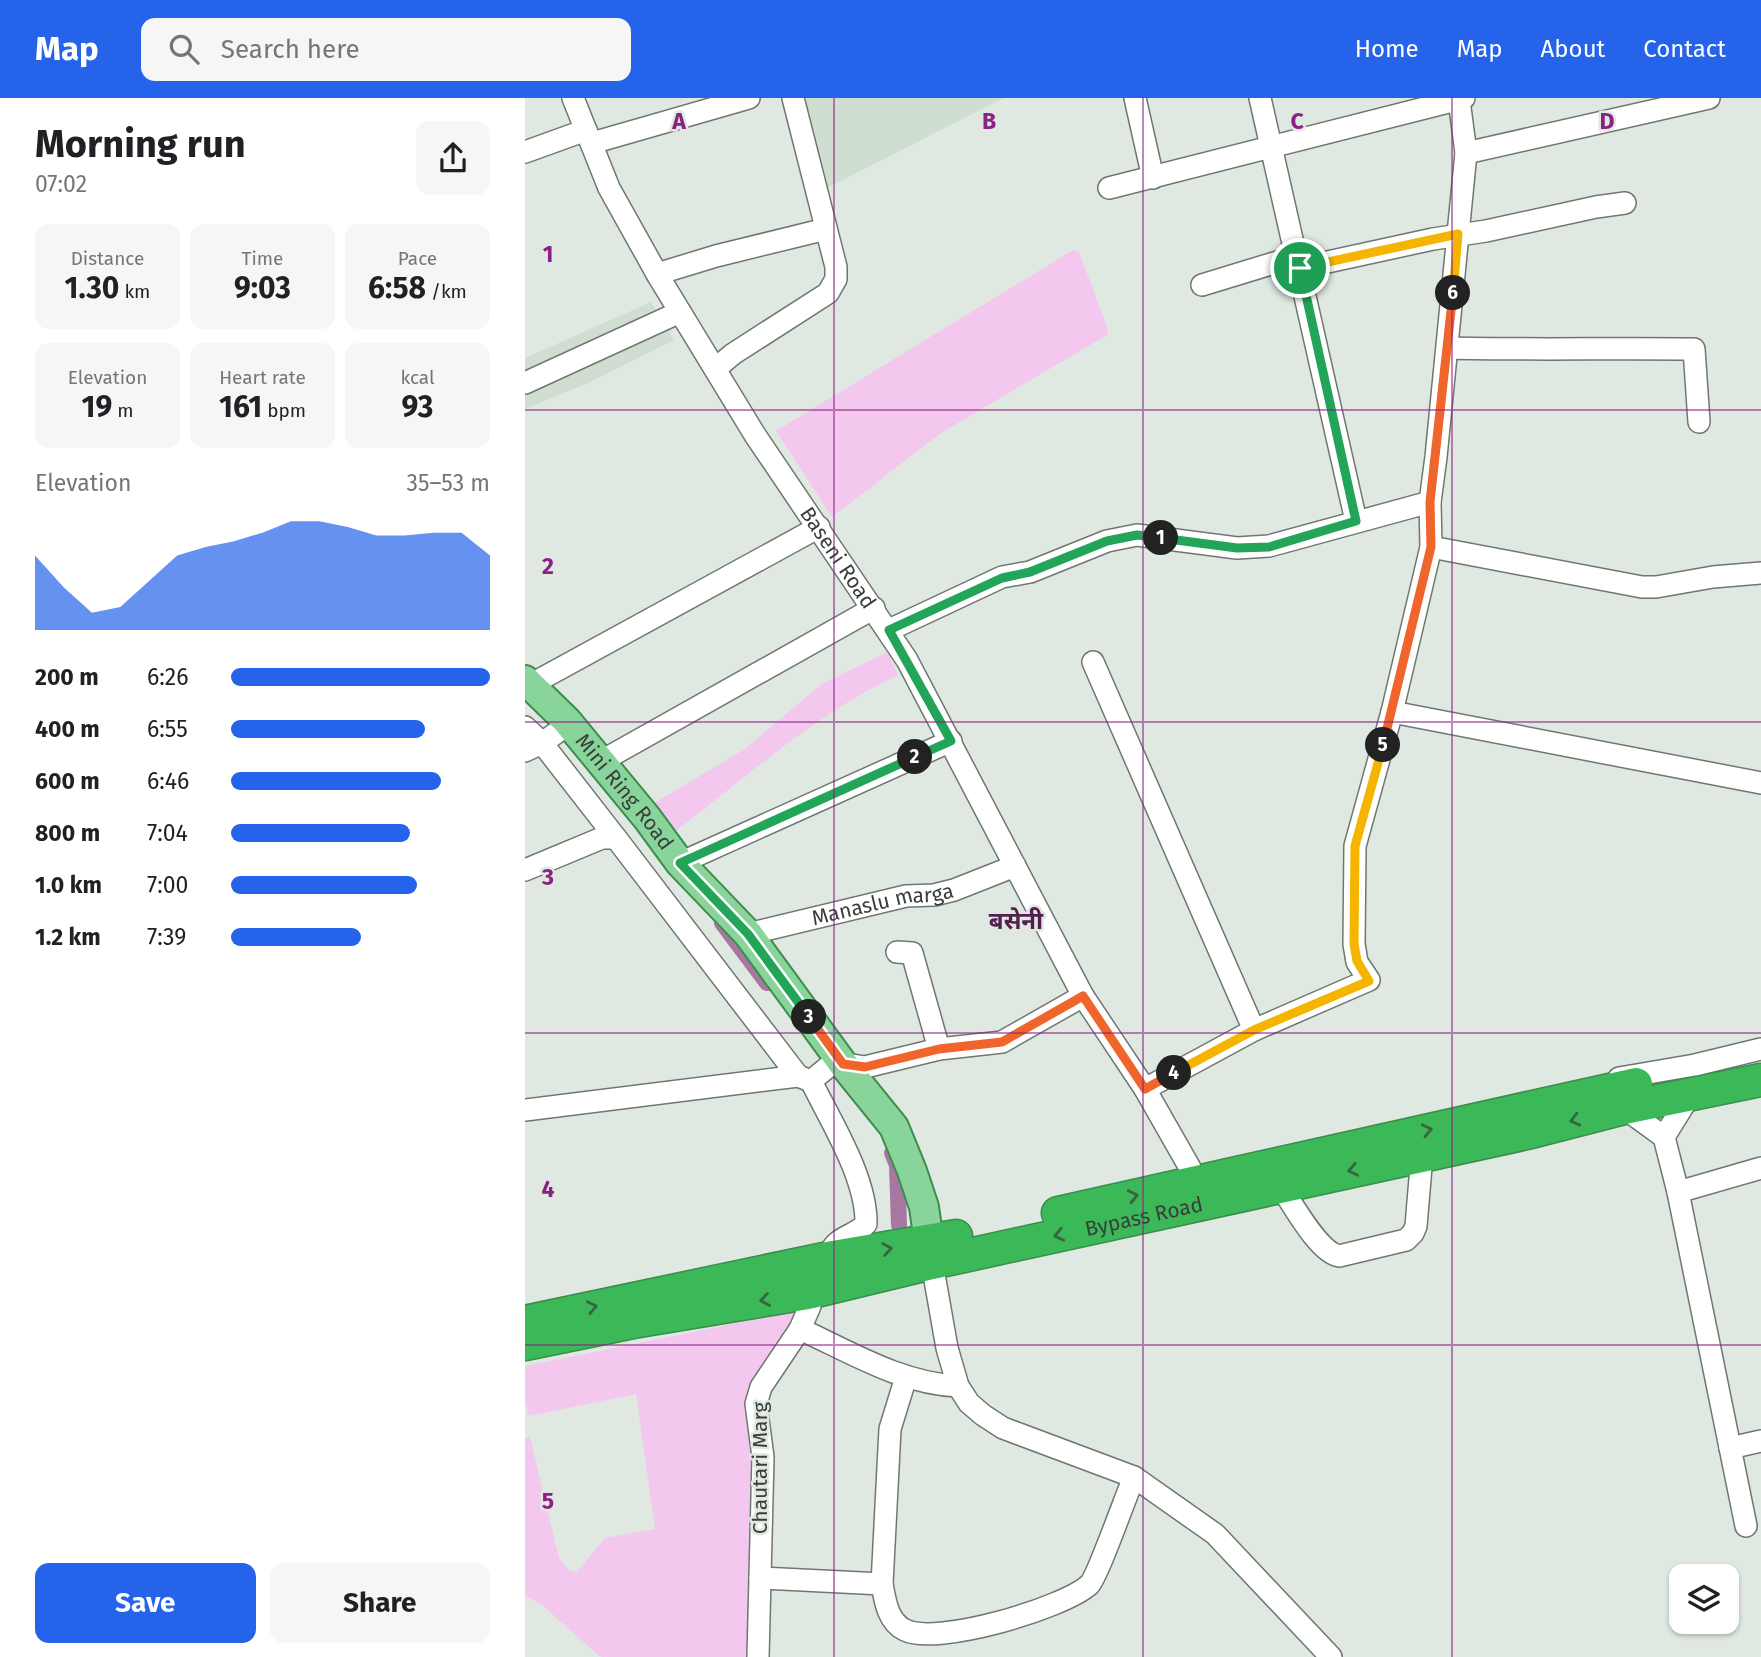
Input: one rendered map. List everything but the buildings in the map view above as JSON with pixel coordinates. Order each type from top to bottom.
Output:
[{"type":"highway","name":"Bypass Road","points":[[525,1344],[633,1322],[808,1293],[930,1252],[1197,1193],[1532,1106],[1761,1059]]},
{"type":"highway","name":"Bypass Road","points":[[1197,1193],[1280,1186],[1527,1133],[1624,1108],[1761,1080]]},
{"type":"highway","name":"Bypass Road","points":[[525,1322],[833,1257],[930,1252]]},
{"type":"main road","name":"Mini Ring Road","points":[[527,682],[550,736],[600,762],[680,863],[748,934],[821,1071],[894,1127],[924,1207],[930,1252]]},
{"type":"street","name":"Baseni Road","points":[[573,98],[609,188],[657,274],[755,435],[889,630],[951,741],[1083,996],[1145,1089],[1191,1168],[1197,1193]]},
{"type":"street","points":[[525,152],[749,98]]},
{"type":"street","points":[[715,369],[733,354],[828,293],[836,279],[836,267],[793,98]]},
{"type":"street","points":[[1135,98],[1153,178]]},
{"type":"street","points":[[1259,98],[1356,521]]},
{"type":"street","points":[[1466,153],[1709,98]]},
{"type":"street","points":[[1109,188],[1271,149],[1391,107],[1462,99],[1466,153],[1430,502],[1431,547],[1392,712],[1355,846],[1354,944],[1357,961],[1369,981],[1254,1030],[1145,1089]]},
{"type":"street","points":[[1202,285],[1298,262],[1486,231],[1625,203]]},
{"type":"street","points":[[657,274],[716,256],[826,229]]},
{"type":"street","points":[[525,383],[680,312]]},
{"type":"street","points":[[1447,348],[1560,351],[1605,348],[1693,349],[1699,422]]},
{"type":"street","points":[[889,630],[1002,578],[1030,572],[1107,541],[1137,535],[1237,548],[1269,547],[1430,502]]},
{"type":"street","points":[[527,682],[819,527]]},
{"type":"street","points":[[1431,547],[1642,587],[1761,573]]},
{"type":"street","points":[[600,762],[874,608]]},
{"type":"street","points":[[1093,662],[1254,1030]]},
{"type":"street","points":[[1392,712],[1761,783]]},
{"type":"street","points":[[525,727],[550,736],[616,838],[821,1071],[867,1214],[866,1224],[859,1232],[835,1244],[831,1251],[833,1257]]},
{"type":"street","points":[[680,863],[951,741]]},
{"type":"street","points":[[525,870],[602,838],[616,838]]},
{"type":"street","name":"Manaslu marga","points":[[748,934],[906,896],[934,895],[954,890],[1016,866]]},
{"type":"street","points":[[897,952],[912,953],[939,1049]]},
{"type":"street","points":[[525,1110],[865,1067],[939,1049],[1002,1042],[1083,996]]},
{"type":"street","points":[[1515,1099],[1565,1087],[1695,1065],[1761,1049]]},
{"type":"street","points":[[1664,1137],[1690,1095]]},
{"type":"street","points":[[1624,1108],[1664,1137],[1678,1192],[1746,1526]]},
{"type":"street","points":[[1280,1186],[1321,1244],[1330,1254],[1339,1256],[1405,1240],[1413,1233],[1416,1226],[1422,1155]]},
{"type":"street","points":[[1678,1192],[1761,1168]]},
{"type":"street","points":[[930,1252],[947,1348],[958,1386],[983,1415],[1003,1428],[1134,1477],[1215,1534],[1331,1657]]},
{"type":"street","name":"Chautari Marg","points":[[758,1657],[763,1457],[756,1404],[761,1387],[800,1329],[810,1306],[808,1293]]},
{"type":"street","points":[[800,1329],[906,1377],[939,1385],[958,1386]]},
{"type":"street","points":[[906,1377],[890,1429],[883,1584],[891,1617],[907,1631],[963,1631],[994,1624],[1063,1600],[1091,1584],[1134,1477]]},
{"type":"street","points":[[1730,1448],[1761,1441]]},
{"type":"street","points":[[760,1578],[883,1584]]},
{"type":"shaded area","points":[[794,98],[1004,98],[823,190]]},
{"type":"shaded area","points":[[1073,250],[1079,252],[1108,329],[1107,335],[941,433],[832,517],[776,431]]},
{"type":"shaded area","points":[[651,302],[674,340],[588,383],[525,409],[525,358]]},
{"type":"shaded area","points":[[887,652],[898,675],[838,708],[809,728],[672,834],[641,811],[745,749],[820,685]]},
{"type":"shaded area","points":[[793,1312],[793,1319],[748,1388],[744,1410],[753,1458],[753,1657],[598,1655],[542,1605],[525,1595],[525,1438],[530,1437],[559,1558],[569,1570],[577,1572],[605,1538],[655,1529],[636,1394],[529,1416],[525,1402],[525,1366]]},
{"type":"waterway","points":[[722,923],[767,983]]},
{"type":"waterway","points":[[892,1153],[897,1165],[899,1225]]},
{"type":"district","name":"बसेनी","points":[[1016,921]]},
{"type":"route","points":[[1458,234],[1430,502],[1431,547],[1392,712],[1355,846],[1354,944],[1357,961],[1369,981],[1254,1030],[1145,1089],[1083,996],[1002,1042],[939,1049],[865,1067],[843,1064],[748,934],[680,863],[951,741],[889,630],[1002,578],[1030,572],[1107,541],[1137,535],[1237,548],[1269,547],[1356,521],[1300,268],[1458,234]]}]
